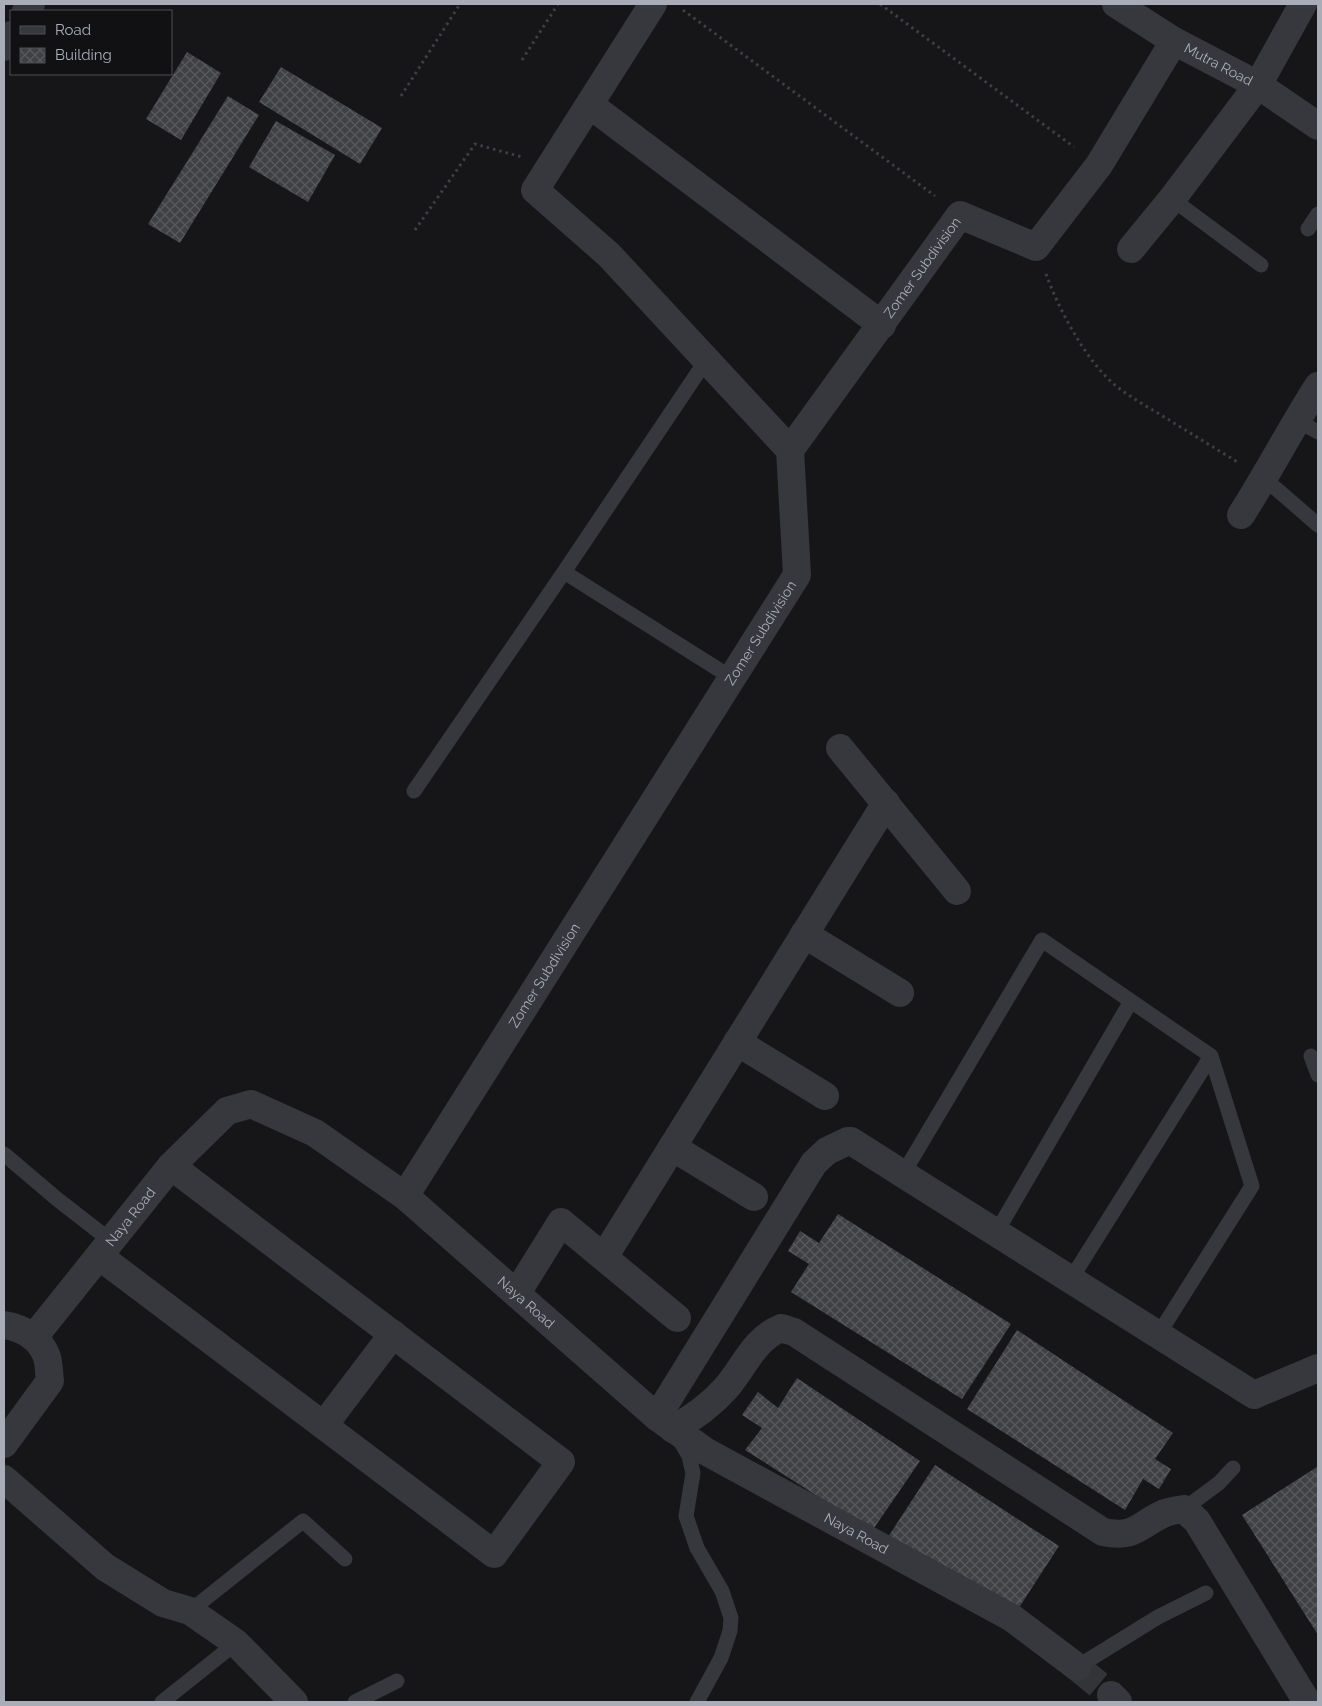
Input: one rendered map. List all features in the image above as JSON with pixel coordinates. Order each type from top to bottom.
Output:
[{"type":"street","points":[[653,4],[535,190],[609,255],[790,450]]},
{"type":"street","name":"Mutra Road","points":[[1116,4],[1174,41],[1258,85],[1318,126]]},
{"type":"street","points":[[1131,249],[1172,199],[1258,85],[1303,4]]},
{"type":"street","points":[[1036,247],[1099,165],[1174,41]]},
{"type":"street","points":[[590,105],[882,324]]},
{"type":"street","name":"Zomer Subdivision","points":[[405,1196],[797,575],[790,450],[960,215],[1036,247]]},
{"type":"street","points":[[1241,515],[1265,479],[1307,426],[1318,386]]},
{"type":"street","points":[[840,748],[957,891]]},
{"type":"street","points":[[604,1257],[886,803]]},
{"type":"street","points":[[804,934],[900,993]]},
{"type":"street","points":[[737,1042],[825,1096]]},
{"type":"street","name":"Naya Road","points":[[34,1337],[171,1166],[227,1110],[250,1104],[316,1133],[405,1196],[665,1423],[705,1451],[1012,1618],[1077,1667]]},
{"type":"street","points":[[665,1423],[818,1158],[835,1146],[851,1141],[1254,1395],[1318,1368]]},
{"type":"street","points":[[672,1147],[754,1197]]},
{"type":"street","points":[[105,1248],[324,1425],[494,1554],[561,1462],[171,1166]]},
{"type":"street","points":[[517,1294],[561,1222],[677,1318]]},
{"type":"street","points":[[4,1325],[34,1337],[46,1357],[50,1381],[4,1444]]},
{"type":"street","points":[[665,1423],[691,1419],[711,1404],[727,1387],[759,1341],[769,1333],[781,1328],[794,1332],[1103,1532],[1124,1534],[1137,1530],[1165,1513],[1184,1509],[1198,1521],[1307,1702]]},
{"type":"street","points":[[324,1425],[393,1334]]},
{"type":"street","points":[[4,1479],[105,1567],[162,1603],[190,1610],[236,1643],[294,1702]]},
{"type":"lane","points":[[1172,199],[1261,265]]},
{"type":"lane","points":[[1308,229],[1318,214]]},
{"type":"lane","points":[[414,791],[707,359]]},
{"type":"lane","points":[[1265,479],[1318,525]]},
{"type":"lane","points":[[564,572],[732,678]]},
{"type":"lane","points":[[904,1174],[1042,940],[1211,1056],[1252,1186],[1158,1335]]},
{"type":"lane","points":[[996,1232],[1131,1001]]},
{"type":"lane","points":[[1071,1279],[1211,1056]]},
{"type":"lane","points":[[1311,1056],[1318,1075]]},
{"type":"lane","points":[[4,1154],[57,1199],[105,1248]]},
{"type":"lane","points":[[665,1423],[689,1456],[693,1473],[686,1516],[697,1548],[722,1591],[731,1618],[730,1631],[721,1658],[697,1702]]},
{"type":"lane","points":[[1184,1509],[1219,1483],[1233,1468]]},
{"type":"lane","points":[[190,1610],[303,1521],[345,1559]]},
{"type":"lane","points":[[1077,1667],[1158,1618],[1206,1592]]},
{"type":"lane","points":[[162,1702],[236,1643]]},
{"type":"lane","points":[[355,1702],[397,1681]]},
{"type":"path","points":[[402,96],[460,4]]},
{"type":"path","points":[[522,60],[558,4]]},
{"type":"path","points":[[880,4],[1099,165]]},
{"type":"path","points":[[683,10],[960,215]]},
{"type":"path","points":[[414,230],[475,144],[552,165]]},
{"type":"path","points":[[1036,247],[1056,300],[1072,329],[1102,372],[1116,386],[1265,479]]},
{"type":"building","points":[[187,52],[221,73],[181,140],[146,119]]},
{"type":"building","points":[[281,67],[382,128],[360,164],[259,102]]},
{"type":"building","points":[[228,96],[259,115],[180,243],[148,224]]},
{"type":"building","points":[[276,121],[335,155],[308,202],[249,167]]},
{"type":"building","points":[[838,1214],[1011,1324],[962,1399],[791,1292],[809,1264],[788,1251],[800,1231],[819,1243]]},
{"type":"building","points":[[1017,1330],[1173,1433],[1155,1459],[1171,1469],[1159,1489],[1143,1479],[1125,1510],[967,1409]]},
{"type":"building","points":[[797,1378],[920,1461],[872,1531],[745,1450],[762,1428],[742,1415],[758,1392],[778,1408]]},
{"type":"building","points":[[935,1465],[1059,1546],[1013,1617],[888,1537]]},
{"type":"building","points":[[1317,1467],[1318,1469],[1318,1635],[1242,1515]]},
{"type":"tunnel","points":[[1077,1667],[1111,1695]]}]
